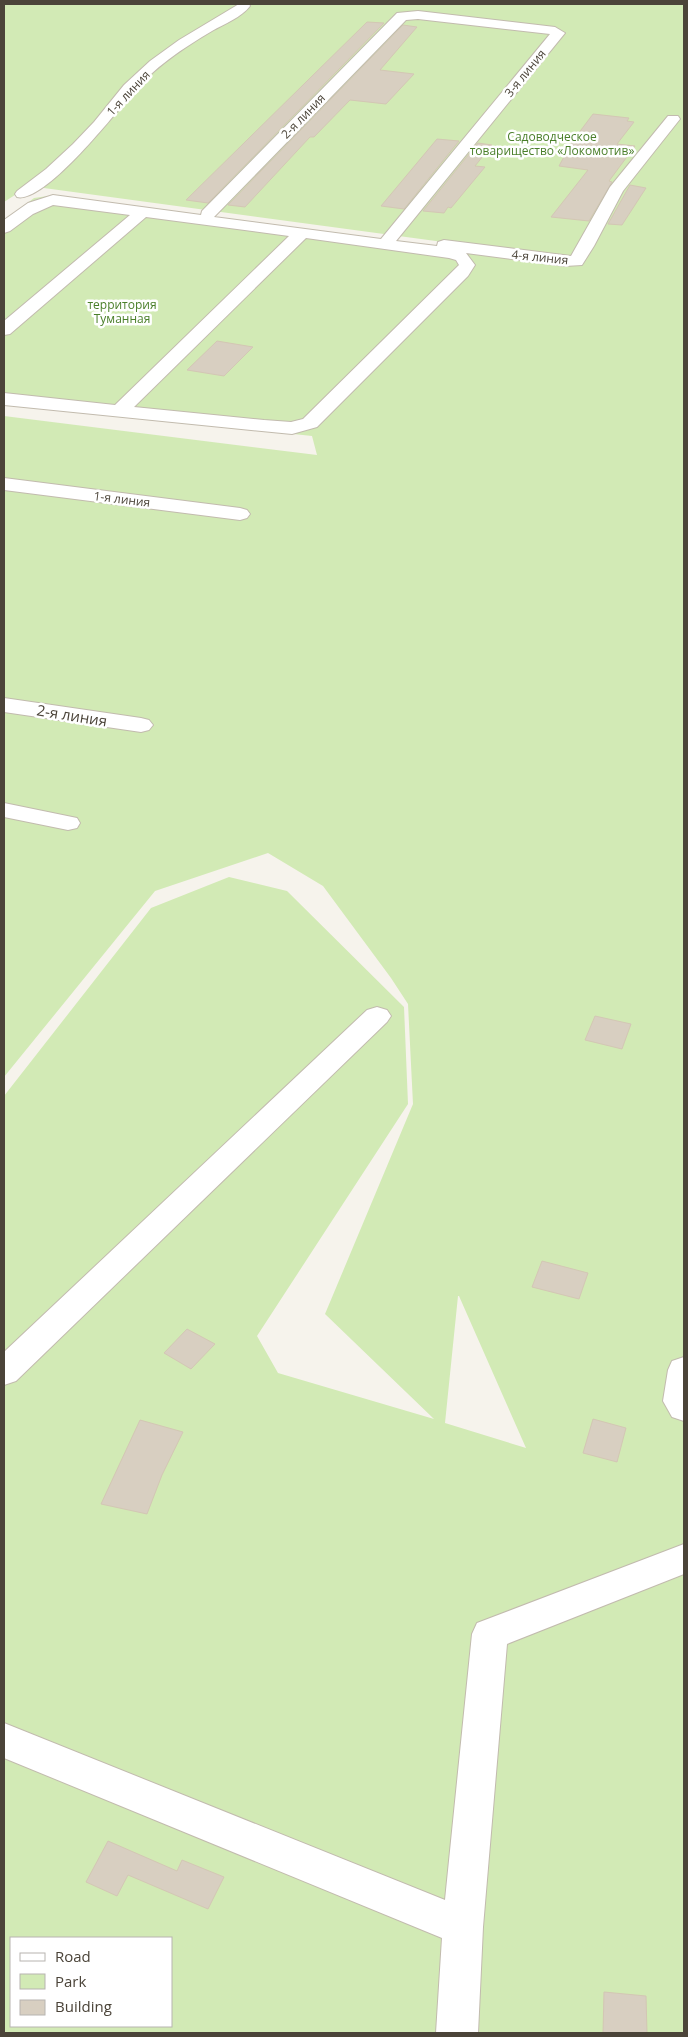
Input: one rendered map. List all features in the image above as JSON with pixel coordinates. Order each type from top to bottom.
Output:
[{"type":"street","name":"1-я линия","points":[[4,213],[24,194],[42,181],[89,136],[129,88],[146,72],[194,36],[244,6]]},
{"type":"street","name":"3-я линия","points":[[388,241],[558,33],[547,29],[418,15],[399,18]]},
{"type":"street","name":"2-я линия","points":[[208,214],[399,18]]},
{"type":"street","name":"4-я линия","points":[[388,241],[576,261],[616,190],[674,119]]},
{"type":"street","points":[[4,399],[264,426],[292,428],[310,423],[467,265],[462,257],[452,253],[388,241],[57,194],[39,192],[24,194]]},
{"type":"street","points":[[4,228],[34,205],[48,200],[302,233],[388,241]]},
{"type":"street","points":[[4,330],[143,212]]},
{"type":"street","points":[[119,412],[302,233]]},
{"type":"street","name":"1-я линия","points":[[4,484],[240,514]]},
{"type":"street","name":"2-я линия","points":[[4,705],[141,725]]},
{"type":"street","points":[[4,810],[68,823]]},
{"type":"street","points":[[4,1372],[377,1016]]},
{"type":"street","points":[[684,1370],[679,1401],[684,1408]]},
{"type":"street","points":[[457,2033],[463,1927],[490,1634],[684,1559]]},
{"type":"street","points":[[4,1740],[463,1927]]},
{"type":"green space","points":[[4,4],[684,4],[684,2033],[4,2033],[4,1096],[151,908],[229,877],[287,891],[404,1007],[408,1104],[257,1336],[278,1373],[434,1419],[325,1314],[413,1104],[408,1004],[323,886],[268,853],[155,891],[4,1077],[4,416],[317,455],[312,436],[4,403],[4,221],[34,198],[48,196],[559,262],[561,258],[29,186],[4,202]],"holes":[[[459,1296],[526,1448],[445,1423]]]},
{"type":"building","points":[[367,22],[384,23],[208,203],[186,200]]},
{"type":"building","points":[[403,25],[417,27],[380,70],[414,74],[386,104],[350,100],[314,137],[310,137],[245,207],[228,205]]},
{"type":"building","points":[[593,114],[629,118],[627,121],[634,122],[617,144],[635,146],[609,181],[612,182],[589,221],[551,217],[588,170],[559,166],[572,142]]},
{"type":"building","points":[[437,139],[459,141],[404,209],[381,206]]},
{"type":"building","points":[[478,143],[492,145],[475,166],[485,167],[451,208],[448,207],[444,213],[423,211]]},
{"type":"building","points":[[630,185],[646,188],[622,225],[608,224]]},
{"type":"building","points":[[217,341],[253,347],[224,376],[187,370]]},
{"type":"building","points":[[595,1016],[631,1024],[622,1049],[585,1040]]},
{"type":"building","points":[[542,1261],[588,1273],[579,1299],[532,1287]]},
{"type":"building","points":[[187,1329],[215,1344],[191,1369],[164,1353]]},
{"type":"building","points":[[593,1419],[626,1428],[617,1462],[583,1453]]},
{"type":"building","points":[[140,1420],[183,1432],[162,1475],[147,1514],[101,1504]]},
{"type":"building","points":[[108,1841],[177,1871],[182,1860],[224,1877],[208,1909],[128,1875],[117,1896],[86,1882]]},
{"type":"building","points":[[604,1992],[646,1996],[647,2033],[603,2033]]},
{"type":"park label","name":"Садоводческое товарищество «Локомотив»","points":[[552,143]]},
{"type":"park label","name":"территория Туманная","points":[[122,311]]}]
